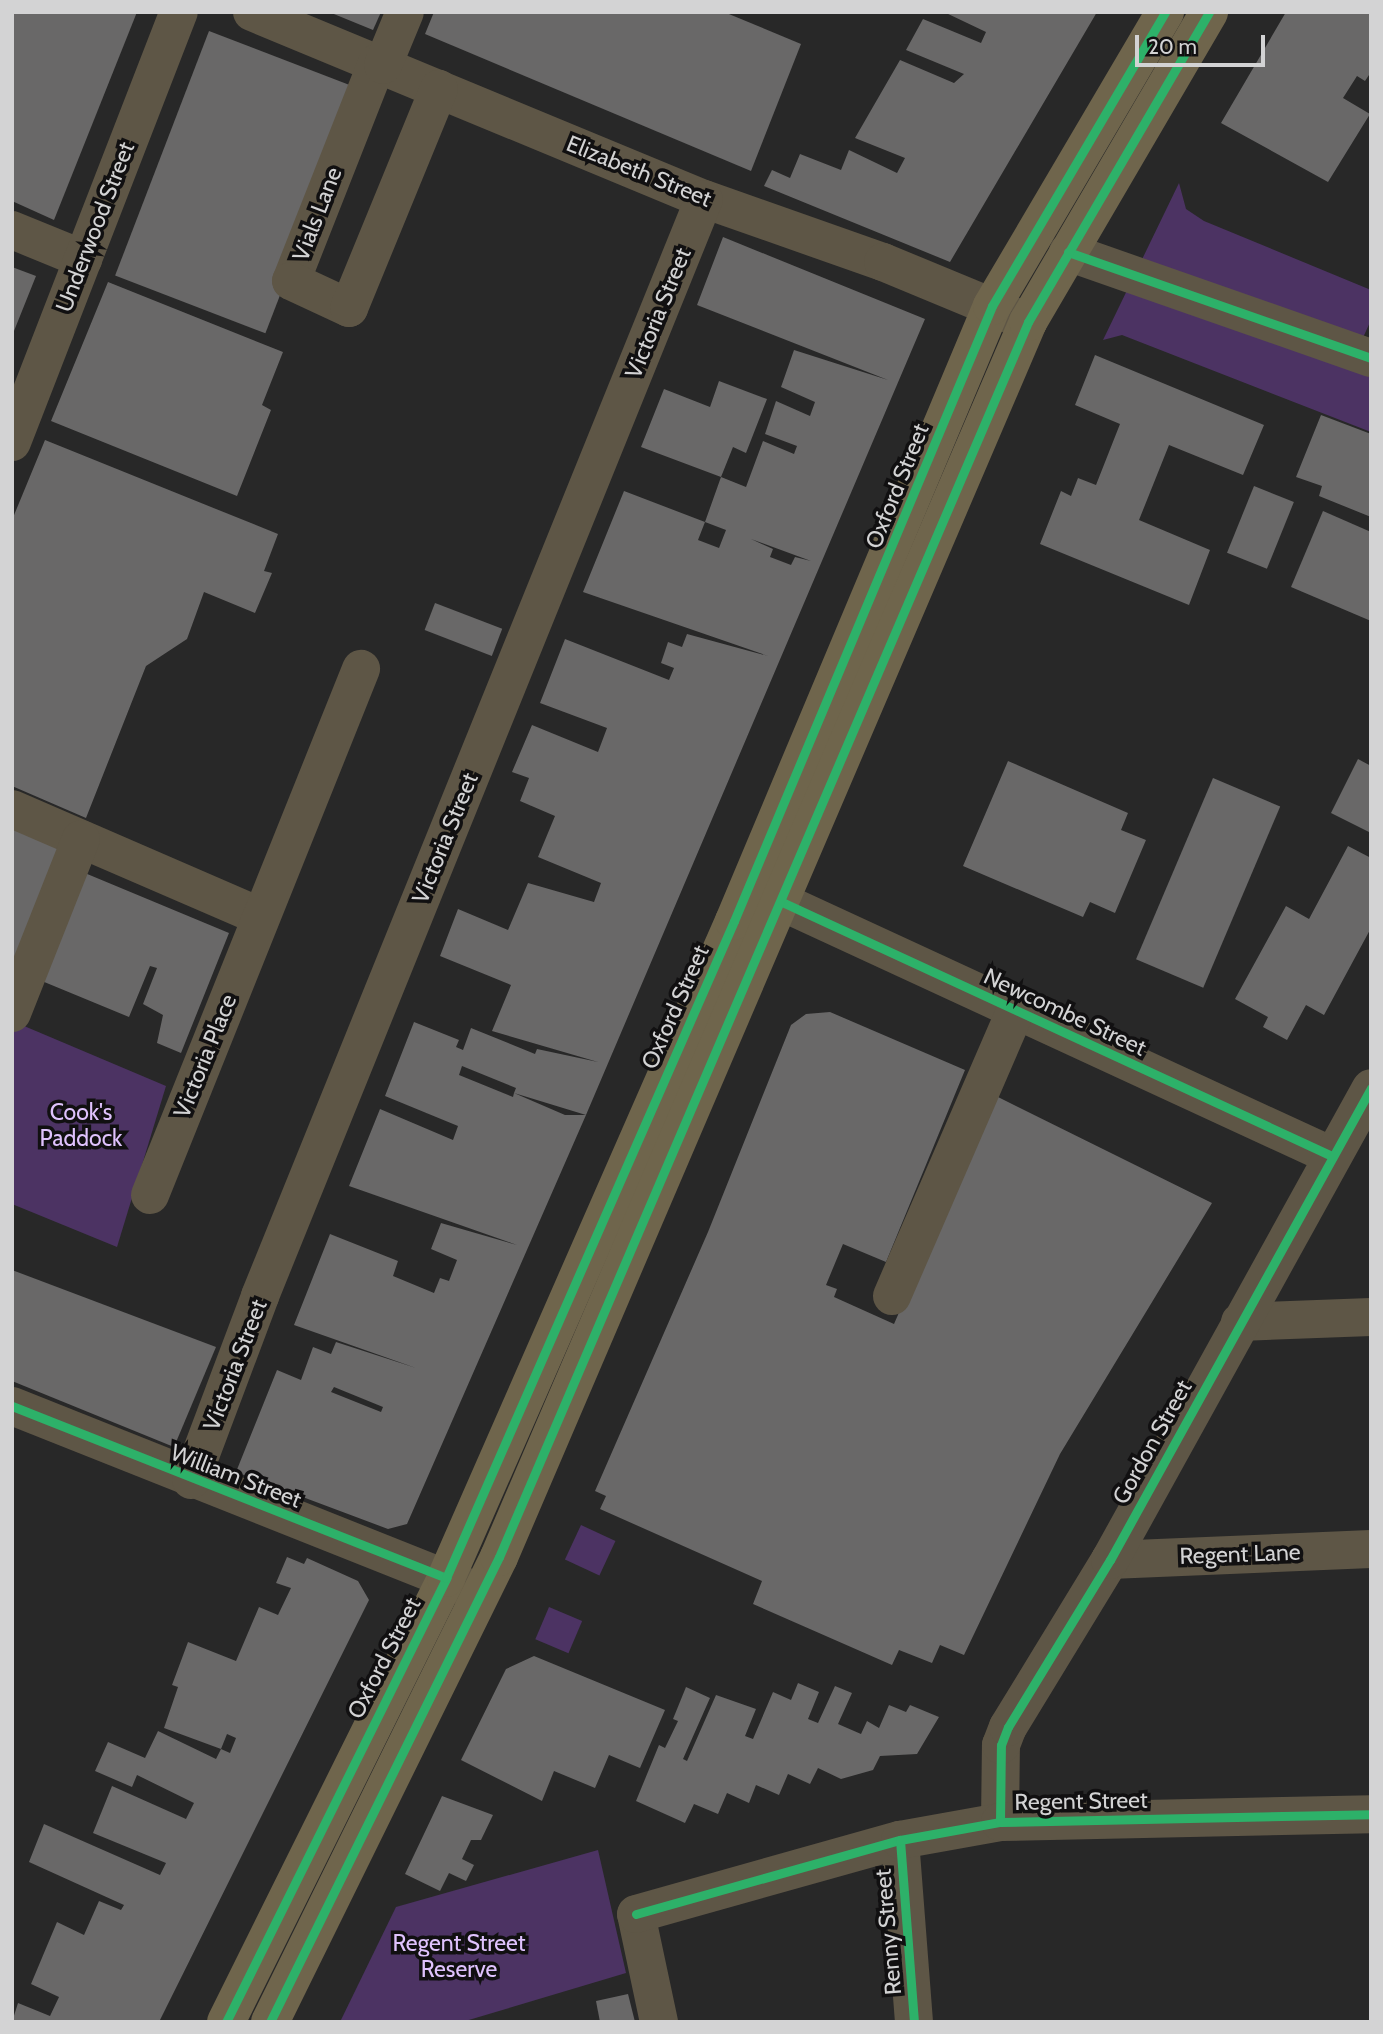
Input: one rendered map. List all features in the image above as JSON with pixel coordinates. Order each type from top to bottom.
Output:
[{"type":"main road","name":"Oxford Street","points":[[226,2022],[446,1578],[734,921],[992,306],[1165,12]]},
{"type":"main road","points":[[270,2022],[481,1593],[782,902],[1028,323],[1209,12]]},
{"type":"street","name":"Underwood Street","points":[[12,442],[179,12]]},
{"type":"street","name":"Elizabeth Street","points":[[252,12],[704,199],[992,306],[1028,323]]},
{"type":"street","points":[[380,64],[405,12]]},
{"type":"street","name":"Vials Lane","points":[[380,64],[291,281],[349,308],[439,89]]},
{"type":"street","name":"Victoria Street","points":[[191,1480],[265,1283],[704,199]]},
{"type":"street","points":[[12,230],[83,259]]},
{"type":"street","points":[[1068,252],[1371,358]]},
{"type":"street","name":"Victoria Place","points":[[150,1195],[361,669]]},
{"type":"street","points":[[12,809],[261,917]]},
{"type":"street","points":[[12,1013],[81,839]]},
{"type":"street","name":"Newcombe Street","points":[[782,902],[1332,1156]]},
{"type":"street","name":"Newcombe Street","points":[[892,1296],[1016,1010]]},
{"type":"street","name":"Gordon Street","points":[[1000,1822],[1001,1745],[1008,1727],[1110,1559],[1371,1088]]},
{"type":"street","points":[[1240,1322],[1371,1317]]},
{"type":"street","name":"William Street","points":[[12,1406],[191,1480],[481,1593]]},
{"type":"street","name":"Regent Lane","points":[[1110,1559],[1371,1549]]},
{"type":"street","name":"Regent Street","points":[[659,2022],[636,1914],[900,1840],[1000,1822],[1371,1814]]},
{"type":"street","name":"Renny Street","points":[[900,1840],[914,2022]]},
{"type":"green space","points":[[1179,183],[1186,209],[1204,221],[1371,290],[1371,320],[1361,342],[1371,367],[1371,432],[1122,335],[1103,340]]},
{"type":"green space","name":"Cook's Paddock","points":[[17,1023],[166,1086],[117,1247],[12,1204],[12,1035]]},
{"type":"green space","points":[[581,1525],[615,1541],[599,1575],[565,1559]]},
{"type":"green space","points":[[549,1607],[582,1621],[568,1653],[535,1639]]},
{"type":"green space","name":"Regent Street Reserve","points":[[598,1850],[626,1973],[462,2022],[340,2022],[396,1907]]},
{"type":"building","points":[[12,12],[137,12],[54,220],[12,201]]},
{"type":"building","points":[[329,12],[381,12],[373,30]]},
{"type":"building","points":[[434,12],[724,12],[801,44],[751,171],[425,34]]},
{"type":"building","points":[[944,12],[1097,12],[950,262],[764,186],[772,170],[790,178],[800,154],[841,170],[849,150],[897,173],[905,158],[855,138],[900,60],[954,83],[964,74],[906,50],[923,19],[981,43],[986,32]]},
{"type":"building","points":[[1286,12],[1371,12],[1371,72],[1365,81],[1357,76],[1343,98],[1370,114],[1328,182],[1221,123]]},
{"type":"building","points":[[209,31],[359,89],[265,333],[115,276]]},
{"type":"building","points":[[723,237],[925,319],[586,1115],[407,1524],[388,1529],[236,1472],[277,1370],[301,1380],[313,1347],[331,1354],[336,1342],[416,1368],[294,1325],[330,1234],[398,1261],[393,1276],[434,1293],[440,1278],[449,1281],[457,1260],[431,1249],[441,1223],[517,1245],[349,1186],[380,1109],[453,1140],[458,1126],[385,1096],[414,1022],[459,1040],[456,1047],[463,1050],[471,1028],[535,1054],[537,1049],[598,1062],[492,1031],[511,985],[440,956],[458,909],[508,930],[528,883],[594,902],[601,883],[538,857],[555,816],[520,801],[529,778],[512,772],[532,725],[598,752],[607,728],[540,703],[565,639],[669,680],[674,668],[661,663],[668,642],[682,647],[687,634],[768,656],[583,592],[624,491],[705,522],[721,477],[746,487],[763,441],[794,454],[797,446],[765,434],[776,401],[810,416],[815,402],[781,387],[794,350],[888,380],[697,305]],"holes":[[[705,522],[726,530],[719,548],[698,540]],[[751,539],[811,561],[795,557],[791,565],[770,557],[773,549]],[[462,1066],[516,1088],[513,1097],[459,1075]],[[514,1093],[586,1115],[565,1115]],[[334,1387],[383,1407],[381,1412],[331,1392]]]},
{"type":"building","points":[[12,267],[36,276],[12,336]]},
{"type":"building","points":[[108,282],[283,352],[262,405],[271,410],[237,496],[51,421]]},
{"type":"building","points":[[1095,355],[1264,425],[1243,475],[1169,445],[1139,520],[1210,550],[1189,605],[1040,544],[1061,491],[1071,496],[1078,478],[1096,485],[1120,424],[1075,405]]},
{"type":"building","points":[[719,381],[767,399],[746,453],[733,447],[721,477],[641,447],[664,389],[710,407]]},
{"type":"building","points":[[1321,415],[1371,434],[1371,517],[1319,496],[1322,486],[1296,477]]},
{"type":"building","points":[[45,440],[278,534],[264,571],[272,573],[255,613],[204,592],[187,639],[146,666],[86,818],[12,786],[12,520]]},
{"type":"building","points":[[1254,486],[1294,502],[1267,569],[1227,553]]},
{"type":"building","points":[[1323,511],[1371,532],[1371,621],[1291,587]]},
{"type":"building","points":[[435,603],[502,629],[492,656],[425,630]]},
{"type":"building","points":[[1358,759],[1371,766],[1371,833],[1331,813]]},
{"type":"building","points":[[1008,761],[1128,813],[1121,830],[1146,840],[1115,913],[1090,902],[1083,917],[963,866]]},
{"type":"building","points":[[1213,778],[1280,807],[1203,988],[1136,959]]},
{"type":"building","points":[[12,827],[67,851],[12,989]]},
{"type":"building","points":[[1348,846],[1371,858],[1371,928],[1324,1015],[1306,1005],[1287,1040],[1263,1027],[1268,1017],[1235,999],[1286,906],[1309,919]]},
{"type":"building","points":[[80,871],[229,933],[181,1053],[157,1043],[163,1015],[143,1004],[157,968],[150,966],[129,1017],[37,979]]},
{"type":"building","points":[[830,1012],[965,1070],[886,1262],[843,1244],[826,1285],[837,1289],[834,1297],[894,1324],[994,1095],[1212,1203],[1060,1454],[964,1655],[940,1645],[932,1663],[899,1650],[892,1665],[753,1604],[762,1581],[600,1509],[606,1496],[595,1491],[708,1232],[791,1025],[806,1014]]},
{"type":"building","points":[[12,1270],[216,1347],[174,1447],[12,1381]]},
{"type":"building","points":[[287,1557],[304,1564],[307,1558],[358,1581],[369,1600],[159,2022],[12,2022],[18,2003],[50,2016],[59,1997],[31,1984],[57,1922],[84,1935],[99,1901],[121,1910],[124,1905],[29,1862],[44,1824],[160,1875],[166,1863],[93,1833],[112,1786],[186,1819],[194,1803],[137,1775],[132,1787],[95,1771],[108,1742],[145,1758],[158,1731],[216,1759],[221,1749],[164,1728],[178,1687],[172,1685],[188,1642],[236,1661],[259,1607],[278,1615],[291,1588],[276,1583]],"holes":[[[227,1734],[236,1738],[230,1753],[221,1749]]]},
{"type":"building","points":[[534,1656],[665,1710],[640,1768],[609,1755],[595,1788],[554,1771],[542,1801],[461,1760],[506,1669]]},
{"type":"building","points":[[798,1683],[819,1692],[808,1719],[818,1723],[835,1686],[852,1693],[838,1724],[861,1734],[867,1721],[879,1728],[889,1705],[906,1712],[910,1705],[939,1717],[917,1754],[880,1756],[873,1770],[841,1779],[818,1768],[810,1784],[788,1774],[779,1795],[756,1785],[749,1803],[727,1793],[718,1814],[694,1804],[685,1823],[636,1801],[659,1745],[665,1748],[678,1721],[673,1719],[686,1687],[710,1698],[683,1759],[687,1761],[716,1695],[756,1709],[745,1736],[753,1739],[773,1692],[791,1700]]},
{"type":"building","points":[[442,1796],[493,1815],[481,1840],[471,1840],[462,1859],[474,1865],[466,1881],[449,1873],[440,1891],[405,1874]]},
{"type":"building","points":[[628,1994],[635,2022],[600,2022],[596,2001]]},
{"type":"cycle path","points":[[226,2022],[446,1578],[734,921],[992,306],[1165,12]]},
{"type":"cycle path","points":[[270,2022],[499,1557],[1028,322],[1209,12]]},
{"type":"cycle path","points":[[1068,252],[1371,358]]},
{"type":"cycle path","points":[[782,902],[1332,1156]]},
{"type":"cycle path","points":[[1000,1822],[1001,1745],[1008,1727],[1110,1560],[1371,1088]]},
{"type":"cycle path","points":[[12,1406],[446,1578]]},
{"type":"cycle path","points":[[636,1914],[900,1840],[1000,1822],[1371,1814]]},
{"type":"cycle path","points":[[900,1840],[914,2022]]}]
